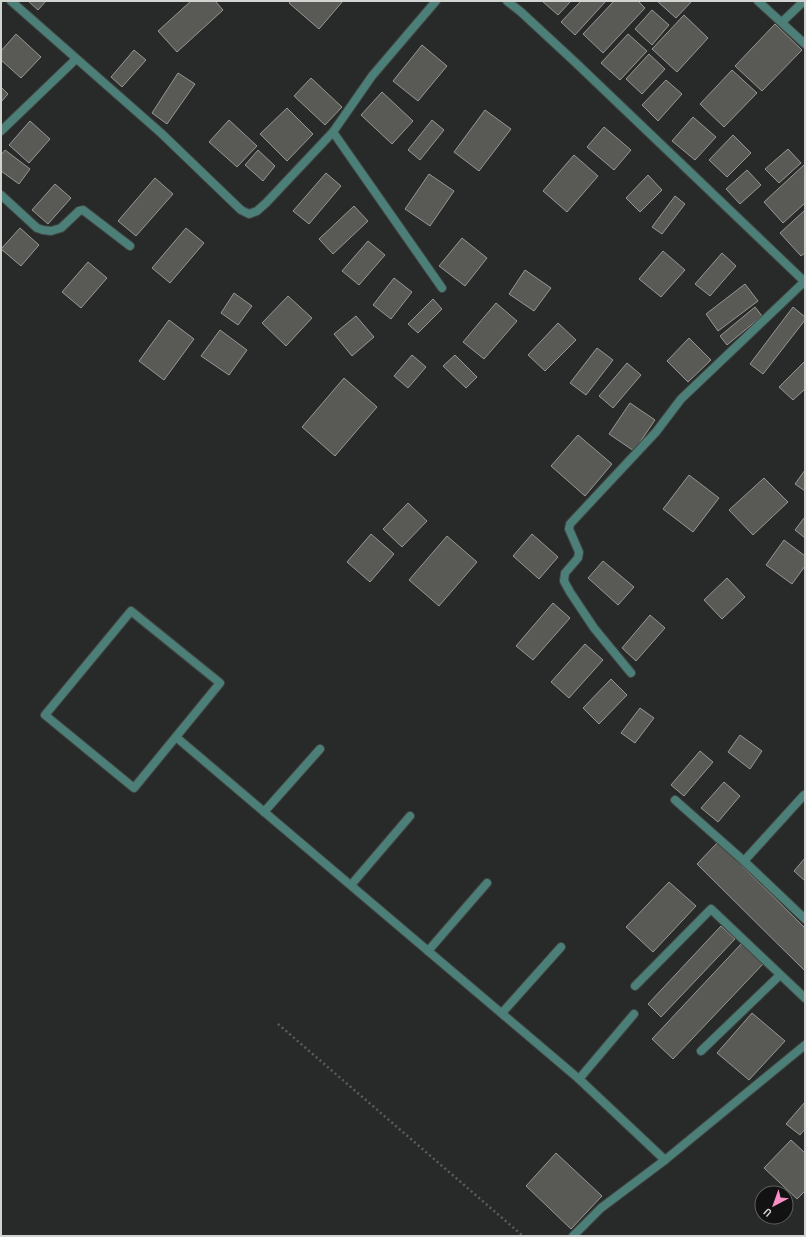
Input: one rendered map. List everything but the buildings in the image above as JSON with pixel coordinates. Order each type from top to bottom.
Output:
[{"type":"street","points":[[11,1],[161,133],[241,210],[249,214],[257,211],[266,204],[333,132],[372,76],[436,1]]},
{"type":"street","points":[[507,1],[576,63],[805,282],[681,399],[656,432],[570,524],[569,529],[579,552],[578,558],[565,572],[564,581],[594,628],[631,673]]},
{"type":"street","points":[[758,1],[805,44]]},
{"type":"street","points":[[782,22],[804,1]]},
{"type":"street","points":[[1,131],[76,59]]},
{"type":"street","points":[[333,132],[442,288]]},
{"type":"street","points":[[1,195],[37,228],[51,231],[61,228],[79,211],[83,210],[130,246]]},
{"type":"street","points":[[131,611],[220,683],[176,737],[134,788],[45,715],[131,611]]},
{"type":"street","points":[[176,737],[579,1079],[665,1160]]},
{"type":"street","points":[[264,812],[320,749]]},
{"type":"street","points":[[744,861],[804,795]]},
{"type":"street","points":[[675,800],[744,861],[805,919]]},
{"type":"street","points":[[351,885],[410,816]]},
{"type":"street","points":[[428,951],[487,883]]},
{"type":"street","points":[[635,986],[711,909],[805,998]]},
{"type":"street","points":[[502,1013],[561,947]]},
{"type":"street","points":[[701,1051],[780,975]]},
{"type":"street","points":[[579,1079],[634,1014]]},
{"type":"street","points":[[573,1236],[601,1208],[665,1160],[805,1046]]},
{"type":"path","points":[[278,1024],[523,1236]]}]
